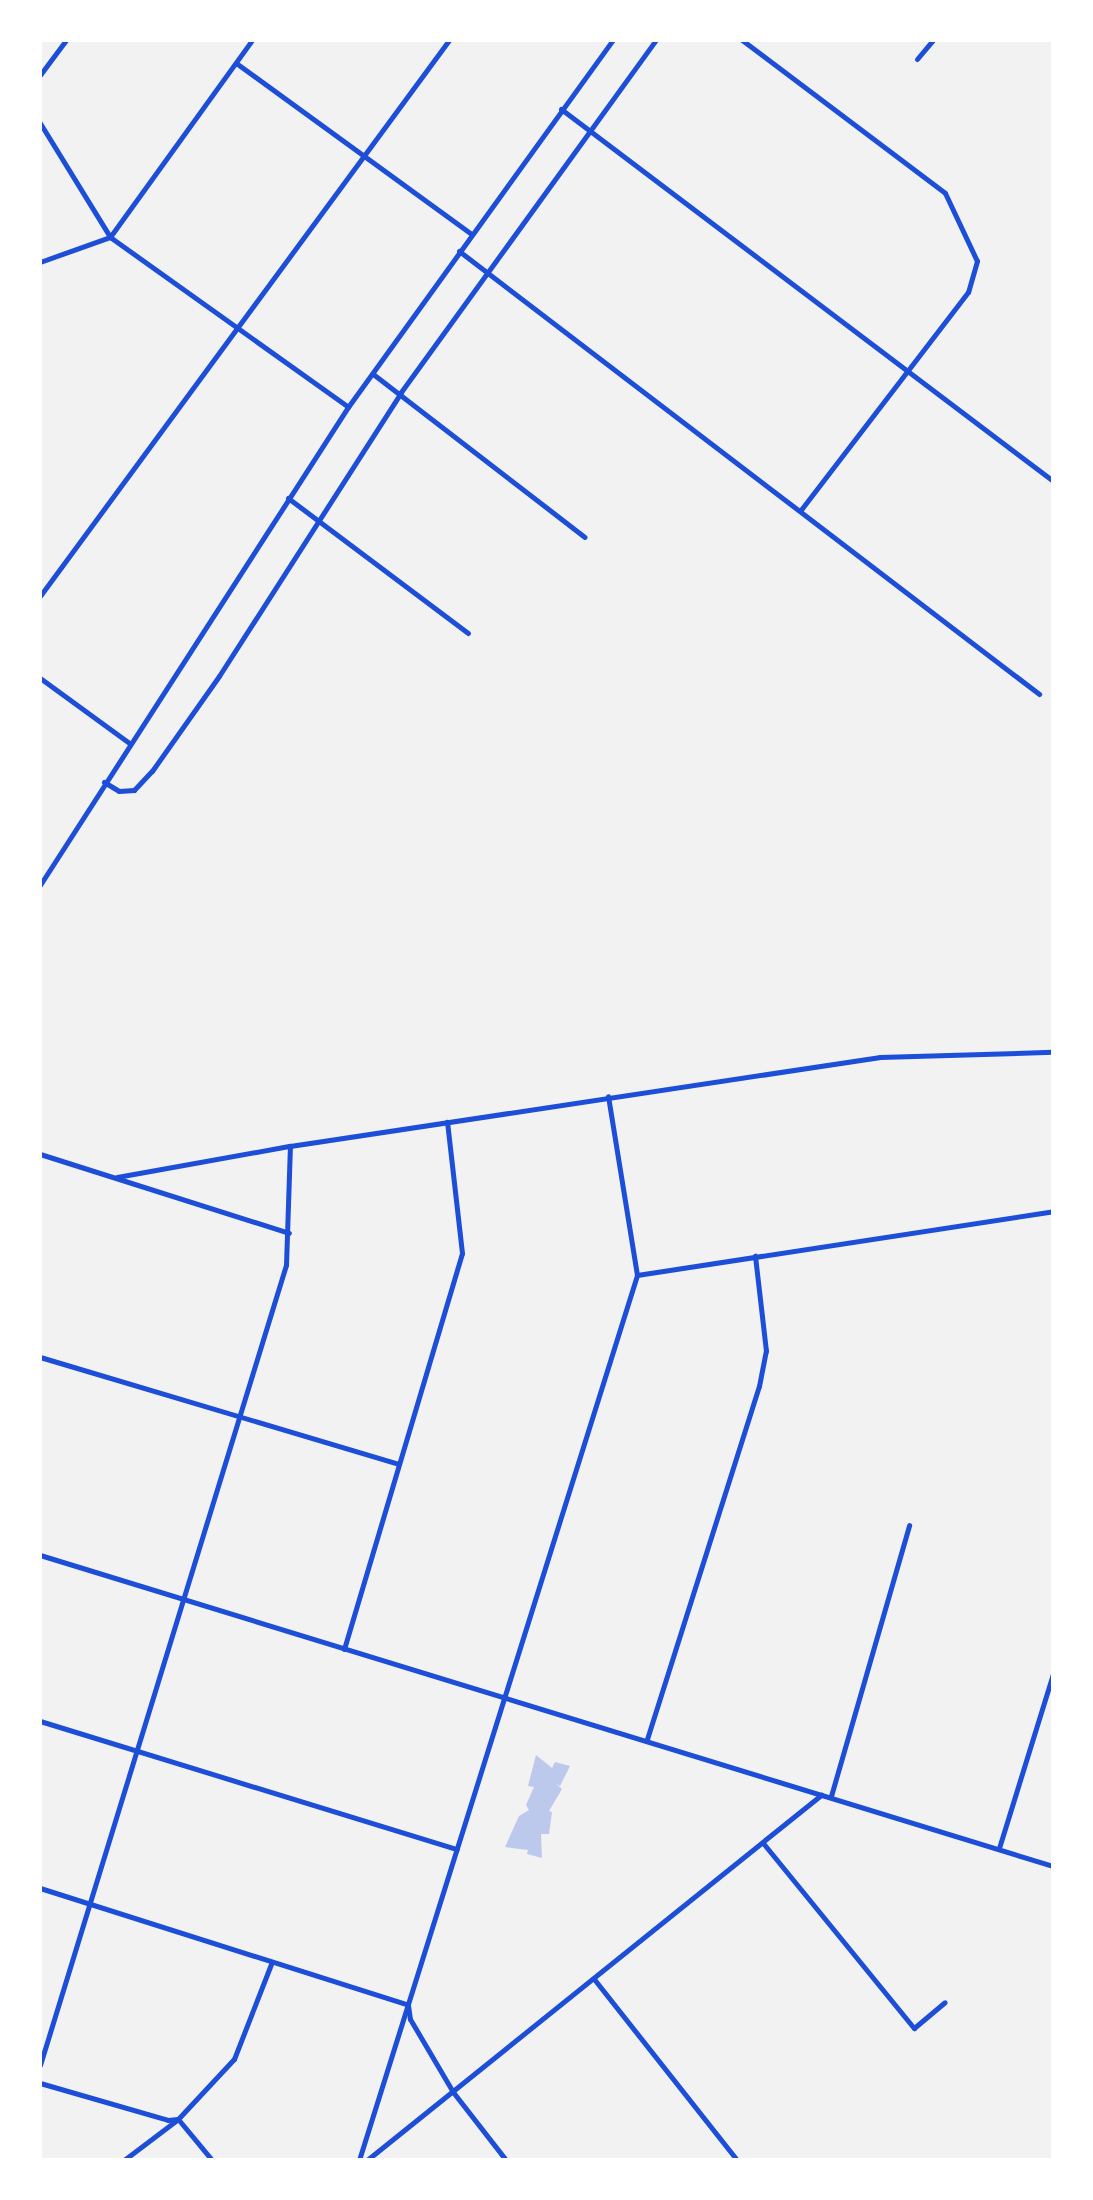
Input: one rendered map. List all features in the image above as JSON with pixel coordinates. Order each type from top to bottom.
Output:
[{"type":"street","points":[[40,75],[66,40]]},
{"type":"street","points":[[40,262],[110,237],[252,40]]},
{"type":"street","points":[[40,596],[450,40]]},
{"type":"street","points":[[40,885],[348,407],[613,40]]},
{"type":"street","points":[[104,782],[119,791],[134,790],[152,770],[219,676],[318,518],[484,271],[656,40]]},
{"type":"street","points":[[742,40],[945,194],[977,261],[968,292],[801,510]]},
{"type":"street","points":[[918,59],[933,40]]},
{"type":"street","points":[[236,63],[471,234]]},
{"type":"street","points":[[561,110],[1053,481]]},
{"type":"street","points":[[40,123],[110,237],[348,407]]},
{"type":"street","points":[[459,252],[1039,694]]},
{"type":"street","points":[[373,374],[585,537]]},
{"type":"street","points":[[288,498],[468,634]]},
{"type":"street","points":[[40,678],[129,743]]},
{"type":"street","points":[[118,1177],[290,1146],[880,1057],[1053,1052]]},
{"type":"street","points":[[358,2160],[637,1275],[608,1096]]},
{"type":"street","points":[[344,1649],[462,1252],[448,1122]]},
{"type":"street","points":[[40,2065],[286,1265],[290,1146]]},
{"type":"street","points":[[40,1154],[289,1233]]},
{"type":"street","points":[[637,1275],[1053,1211]]},
{"type":"street","points":[[647,1740],[759,1386],[766,1350],[755,1256]]},
{"type":"street","points":[[40,1357],[398,1464]]},
{"type":"street","points":[[830,1797],[909,1525]]},
{"type":"street","points":[[40,1555],[1053,1866]]},
{"type":"street","points":[[999,1849],[1053,1674]]},
{"type":"street","points":[[40,1721],[456,1849]]},
{"type":"street","points":[[367,2160],[821,1795]]},
{"type":"street","points":[[763,1843],[914,2028],[945,2002]]},
{"type":"street","points":[[40,1888],[408,2004]]},
{"type":"street","points":[[124,2160],[178,2119],[234,2059],[271,1963]]},
{"type":"street","points":[[594,1979],[737,2160]]},
{"type":"street","points":[[408,2004],[410,2019],[453,2092],[506,2160]]},
{"type":"street","points":[[40,2082],[168,2120],[178,2119]]},
{"type":"street","points":[[178,2119],[212,2160]]},
{"type":"building","points":[[536,1755],[552,1768],[555,1762],[570,1766],[560,1786],[556,1784],[562,1789],[549,1811],[549,1834],[541,1834],[542,1858],[527,1854],[528,1850],[505,1847],[519,1816],[529,1810],[526,1805],[534,1787],[528,1786]]}]
